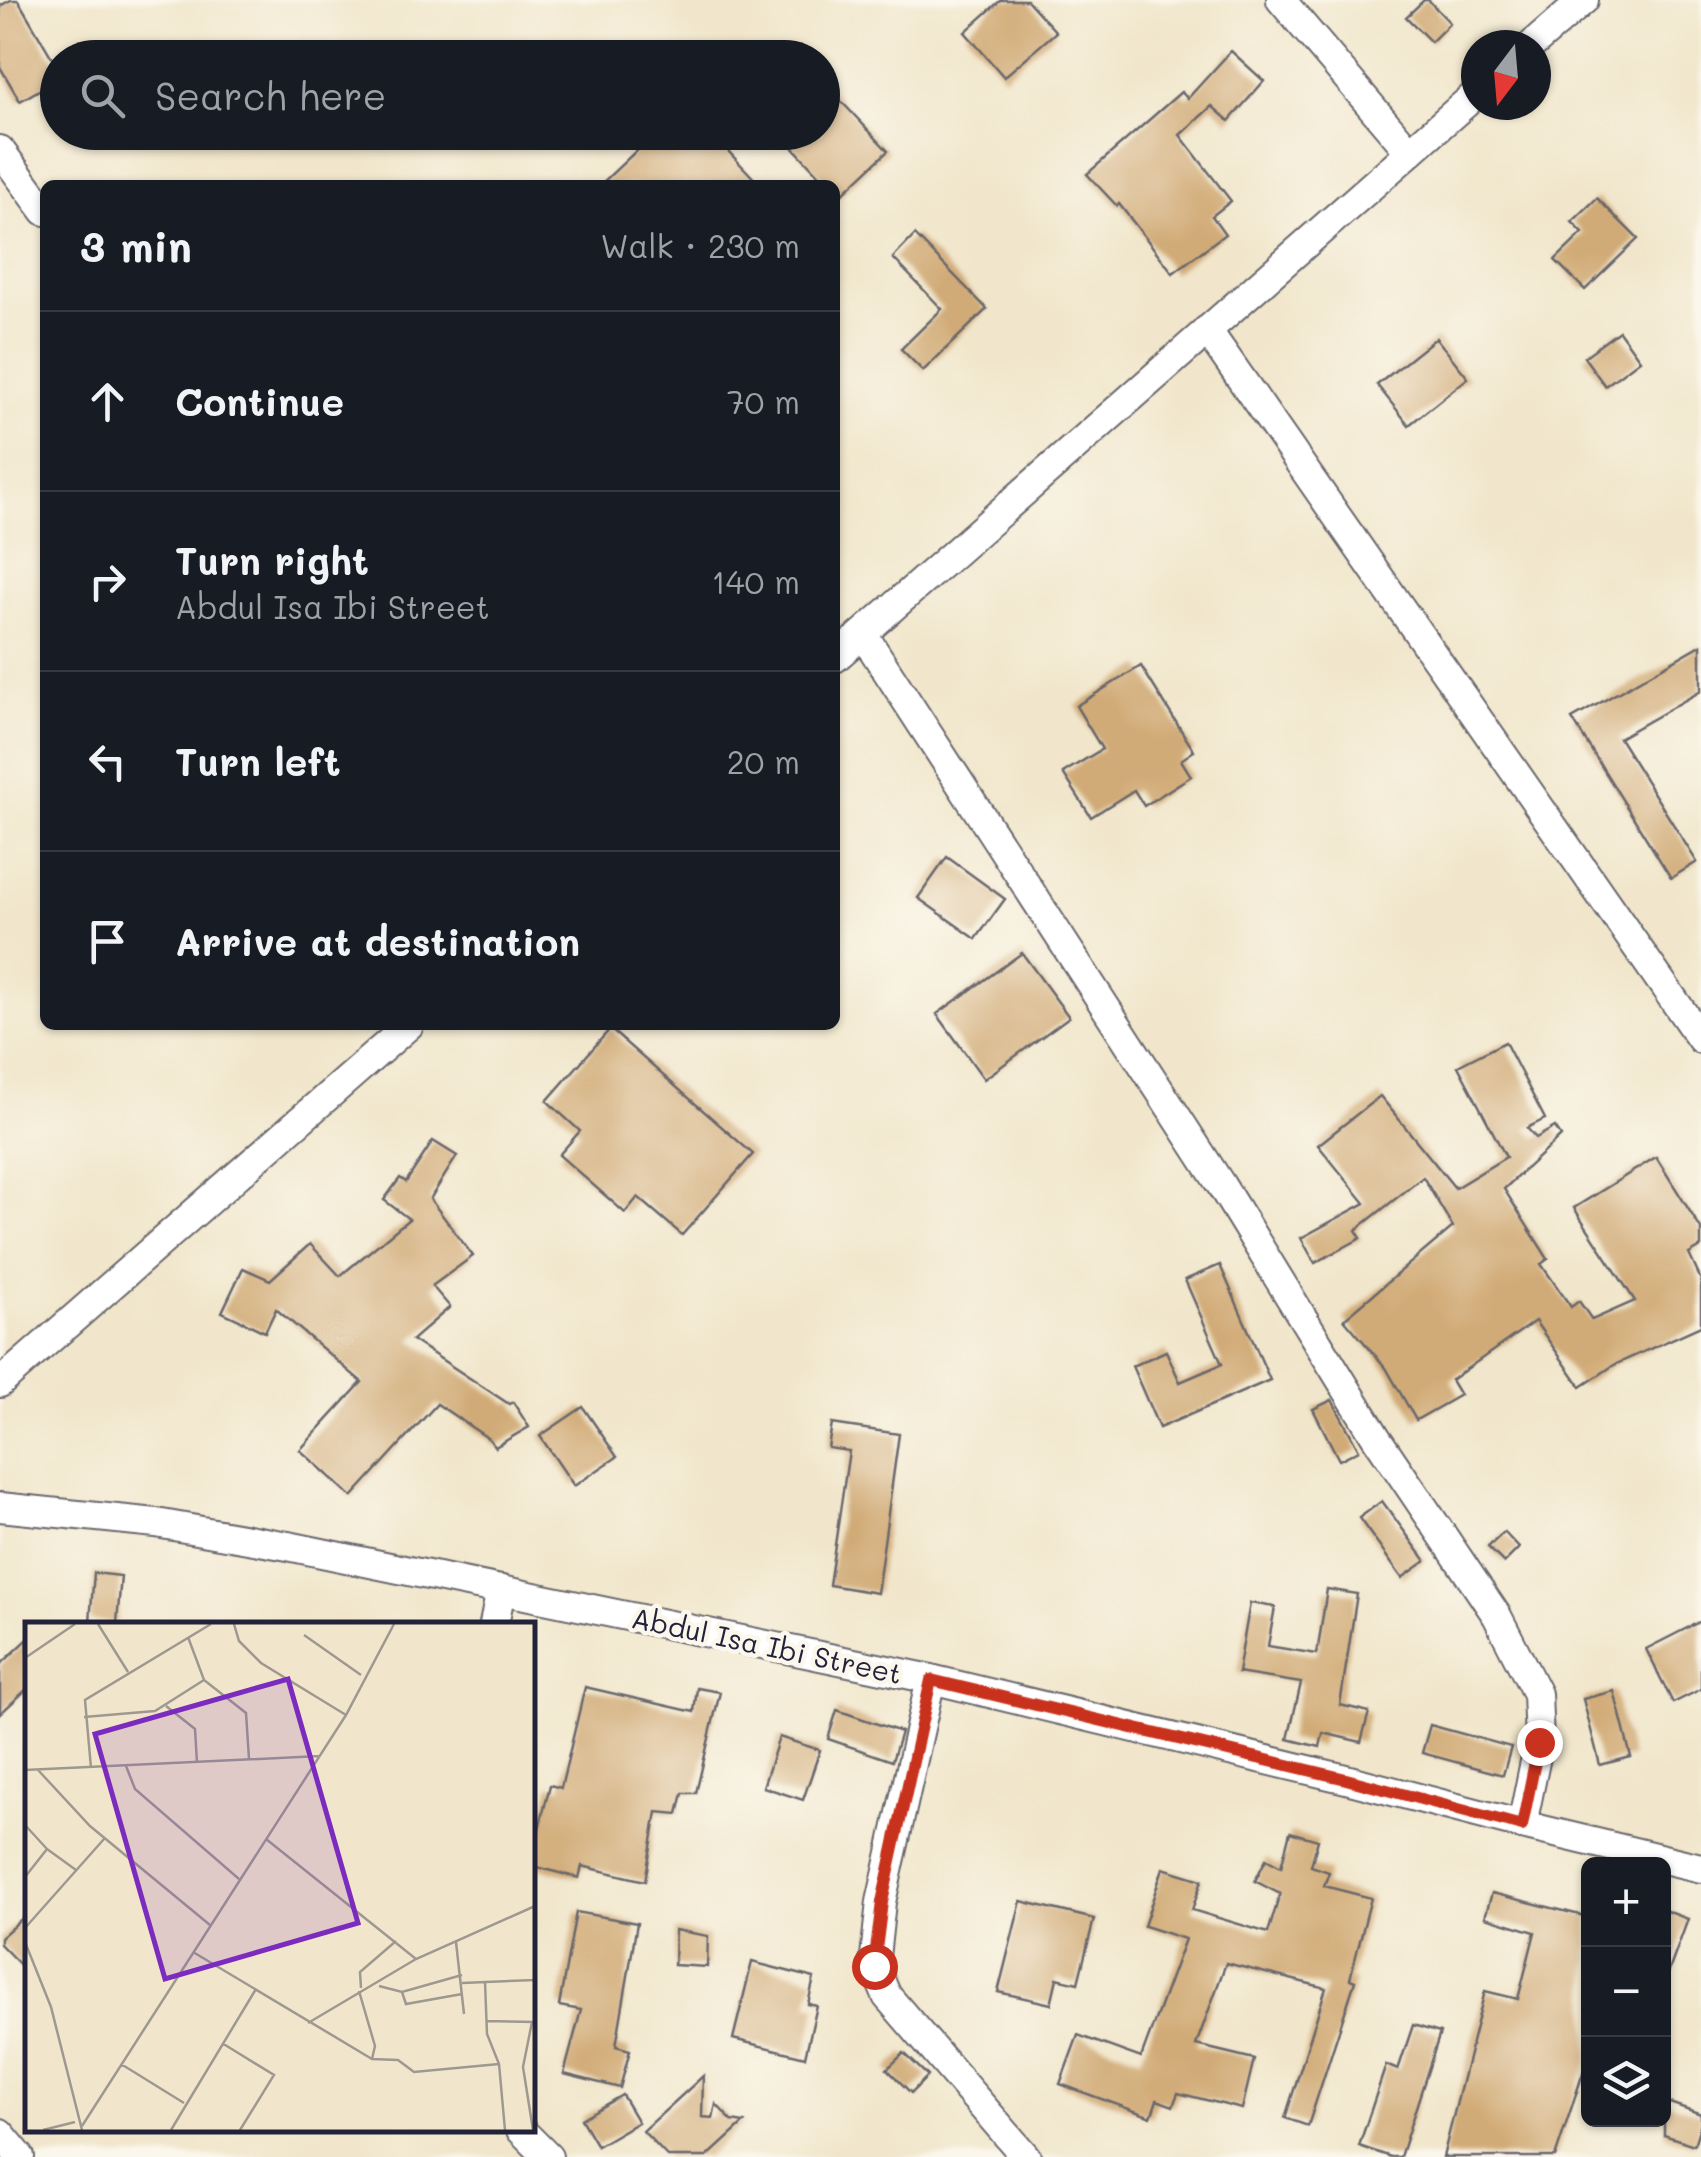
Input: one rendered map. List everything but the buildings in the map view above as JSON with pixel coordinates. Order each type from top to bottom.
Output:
[{"type":"street","points":[[1281,0],[1410,152]]},
{"type":"street","points":[[1549,30],[1584,0]]},
{"type":"street","points":[[840,654],[1461,107]]},
{"type":"street","points":[[0,150],[40,204]]},
{"type":"street","points":[[1206,330],[1701,1039]]},
{"type":"street","points":[[863,634],[1221,1185],[1376,1436],[1497,1616],[1537,1694],[1539,1742],[1522,1826]]},
{"type":"street","points":[[0,1383],[403,1030]]},
{"type":"street","name":"Abdul Isa Ibi Street","points":[[0,1507],[156,1522],[288,1546],[931,1680],[1701,1868]]},
{"type":"street","points":[[494,1622],[501,1590]]},
{"type":"street","points":[[931,1680],[882,1902],[874,1966],[887,1996],[1026,2157]]},
{"type":"street","points":[[524,2132],[548,2157]]},
{"type":"street","points":[[0,2133],[20,2157]]},
{"type":"route","points":[[874,1966],[882,1902],[931,1680],[1346,1779],[1522,1826],[1539,1742]]}]
